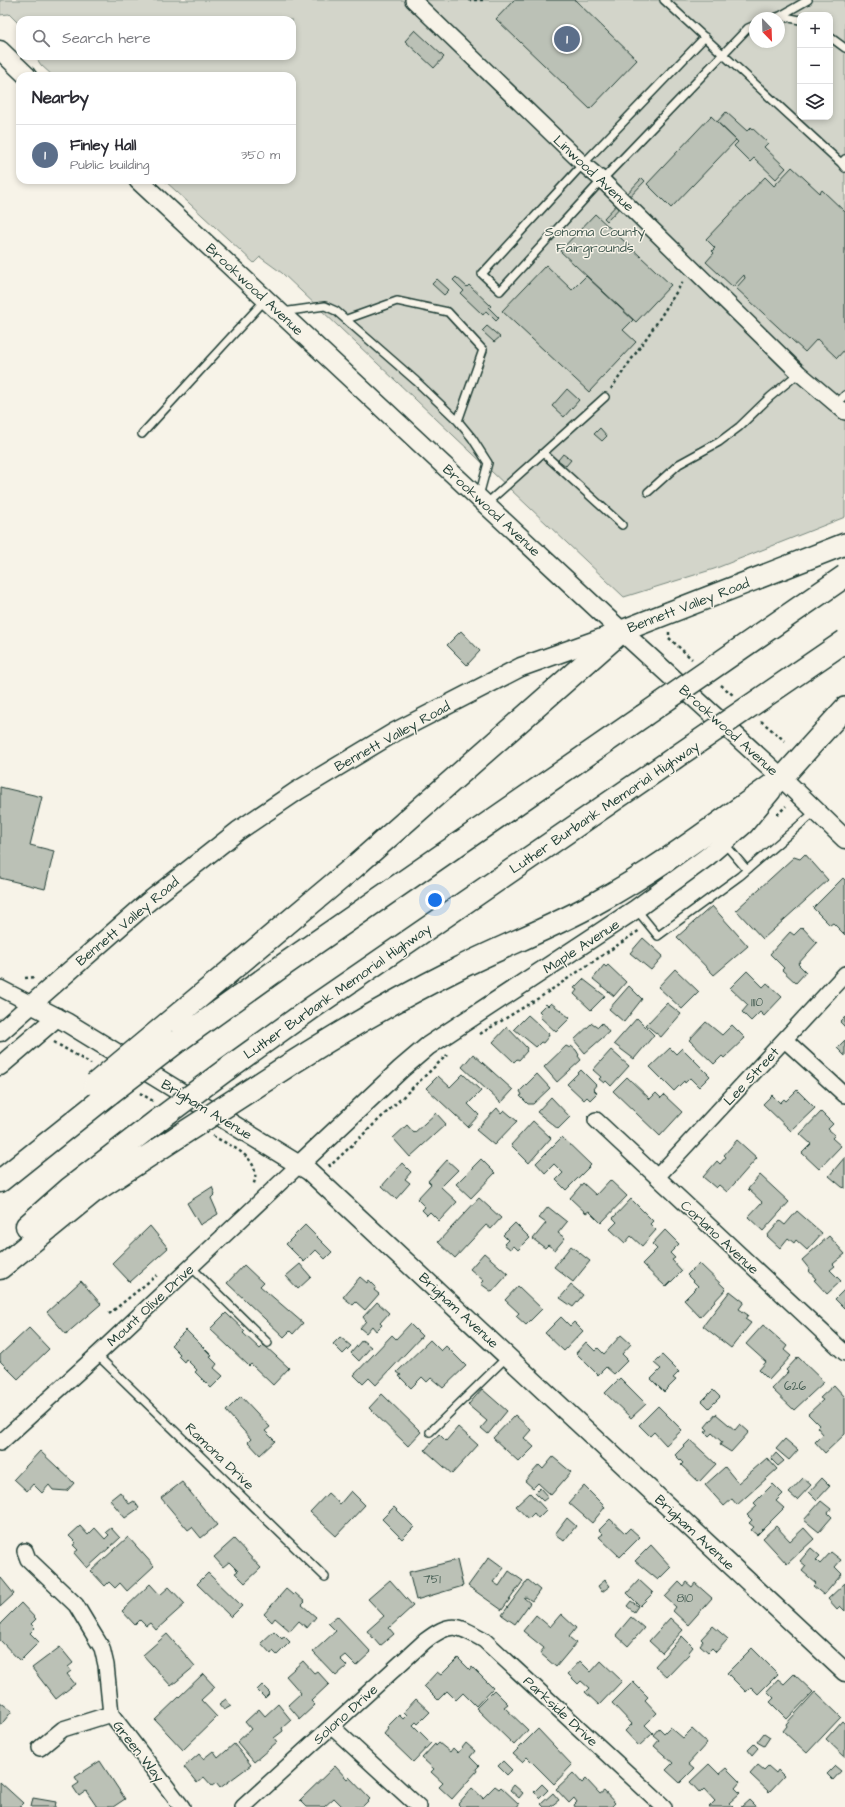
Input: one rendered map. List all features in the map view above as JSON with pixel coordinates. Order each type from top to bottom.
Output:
[{"type":"highway","points":[[170,1035],[284,964],[845,576]]},
{"type":"highway","points":[[0,1177],[102,1089],[170,1035],[371,852],[622,631]]},
{"type":"highway","name":"Luther Burbank Memorial Highway","points":[[0,1250],[69,1189],[157,1121],[319,1002],[845,641]]},
{"type":"highway","points":[[0,1268],[93,1192],[330,1038],[458,968],[576,914],[615,892],[673,857],[736,809],[782,778]]},
{"type":"highway","points":[[0,1181],[102,1089]]},
{"type":"main road","name":"Bennett Valley Road","points":[[622,631],[845,544]]},
{"type":"main road","name":"Maple Avenue","points":[[782,778],[845,708]]},
{"type":"street","name":"Linwood Avenue","points":[[413,0],[583,164],[602,180],[799,373],[842,404]]},
{"type":"street","points":[[0,50],[23,72]]},
{"type":"street","name":"Brookwood Avenue","points":[[142,184],[782,778],[845,839]]},
{"type":"street","name":"Bennett Valley Road","points":[[0,1032],[125,921],[177,878],[238,831],[297,790],[395,732],[521,667],[622,631]]},
{"type":"street","name":"Maple Avenue","points":[[299,1165],[401,1069],[428,1046],[636,909],[724,842],[744,825],[782,778]]},
{"type":"street","name":"Lee Street","points":[[657,1177],[845,974]]},
{"type":"street","points":[[0,988],[31,1004]]},
{"type":"street","name":"Brigham Avenue","points":[[31,1004],[57,1017],[299,1165],[318,1179],[845,1672]]},
{"type":"street","points":[[0,1066],[57,1017]]},
{"type":"street","points":[[785,1040],[845,1096]]},
{"type":"street","name":"Corlano Avenue","points":[[596,1120],[845,1353]]},
{"type":"street","name":"Mount Olive Drive","points":[[0,1443],[97,1355],[299,1165]]},
{"type":"street","name":"Green Way","points":[[25,1551],[28,1559],[76,1605],[102,1648],[109,1684],[111,1714],[182,1807]]},
{"type":"street","name":"Solono Drive","points":[[243,1807],[425,1641],[440,1630],[451,1626]]},
{"type":"street","name":"Parkside Drive","points":[[451,1626],[466,1630],[484,1640],[664,1807]]},
{"type":"street","points":[[40,1748],[63,1729],[111,1714]]},
{"type":"street","points":[[332,1727],[419,1807]]},
{"type":"lane","points":[[664,0],[844,163]]},
{"type":"lane","points":[[785,13],[808,0]]},
{"type":"lane","points":[[785,18],[797,20]]},
{"type":"lane","points":[[705,37],[583,164],[482,274],[500,291],[602,180],[749,28]]},
{"type":"lane","points":[[833,39],[845,48]]},
{"type":"lane","points":[[142,434],[266,299]]},
{"type":"lane","points":[[347,319],[397,301],[448,312],[483,350],[458,421]]},
{"type":"lane","points":[[280,312],[326,306],[336,311],[347,319],[416,381],[458,421],[472,438],[488,463],[483,501]]},
{"type":"lane","points":[[648,492],[679,464],[719,442],[799,373]]},
{"type":"lane","points":[[483,501],[543,453],[605,397]]},
{"type":"lane","points":[[543,453],[622,525]]},
{"type":"lane","points":[[636,909],[658,936],[747,870],[816,811]]},
{"type":"lane","points":[[724,842],[747,870]]},
{"type":"lane","points":[[191,1267],[268,1343]]},
{"type":"lane","name":"Ramona Drive","points":[[97,1355],[325,1577]]},
{"type":"lane","points":[[430,1432],[508,1356]]},
{"type":"path","points":[[468,0],[484,0]]},
{"type":"path","points":[[605,397],[656,324],[691,268]]},
{"type":"path","points":[[669,630],[669,638],[693,659]]},
{"type":"path","points":[[716,681],[734,697]]},
{"type":"path","points":[[758,718],[785,741]]},
{"type":"path","points":[[775,816],[786,805]]},
{"type":"path","points":[[474,1038],[542,996],[647,924]]},
{"type":"path","points":[[25,978],[41,976]]},
{"type":"path","points":[[330,1166],[451,1052]]},
{"type":"path","points":[[110,1314],[162,1270]]},
{"type":"green space","name":"Sonoma County Fairgrounds","points":[[0,0],[845,0],[845,517],[714,569],[624,597],[282,273],[260,257],[254,263],[168,184],[296,184],[296,72],[49,72],[38,60],[296,60],[296,16],[16,16],[16,21],[9,14],[0,15]]},
{"type":"building","points":[[514,0],[575,0],[637,60],[590,109],[496,19]]},
{"type":"building","points":[[415,30],[444,57],[434,68],[405,41]]},
{"type":"building","points":[[726,112],[747,131],[751,127],[768,143],[764,147],[786,168],[776,179],[754,158],[750,162],[734,146],[738,142],[717,122]]},
{"type":"building","points":[[711,116],[736,140],[671,208],[647,184]]},
{"type":"building","points":[[792,167],[820,193],[822,190],[845,212],[845,349],[837,358],[817,339],[805,352],[736,288],[745,278],[744,275],[733,287],[706,262],[714,253],[712,251],[715,248],[706,239],[765,177],[774,186]]},
{"type":"building","points":[[642,178],[645,181],[607,221],[604,218]]},
{"type":"building","points":[[595,214],[671,285],[636,322],[560,251]]},
{"type":"building","points":[[546,265],[572,290],[586,276],[633,320],[623,330],[636,342],[589,392],[502,311]]},
{"type":"building","points":[[456,277],[467,287],[469,285],[491,306],[489,308],[499,318],[496,321],[486,311],[483,315],[461,294],[464,291],[453,280]]},
{"type":"building","points":[[437,279],[449,290],[444,295],[432,284]]},
{"type":"building","points":[[487,326],[500,337],[494,342],[482,331]]},
{"type":"building","points":[[567,389],[579,400],[564,417],[552,406]]},
{"type":"building","points":[[600,428],[607,436],[602,441],[594,434]]},
{"type":"building","points":[[563,454],[571,460],[566,466],[558,460]]},
{"type":"building","points":[[461,631],[480,651],[467,665],[447,645]]},
{"type":"building","points":[[0,787],[42,797],[30,845],[54,851],[45,889],[0,878]]},
{"type":"building","points":[[805,854],[828,880],[763,939],[736,910],[794,857],[800,859]]},
{"type":"building","points":[[843,878],[845,880],[845,935],[833,923],[830,925],[813,908]]},
{"type":"building","points":[[712,906],[748,946],[714,975],[677,937]]},
{"type":"building","points":[[802,927],[817,943],[798,964],[806,972],[796,983],[782,970],[784,968],[770,954],[790,932],[794,935]]},
{"type":"building","points":[[643,938],[663,956],[651,970],[630,953]]},
{"type":"building","points":[[604,965],[606,967],[608,965],[626,982],[614,996],[593,979]]},
{"type":"building","points":[[675,969],[699,992],[682,1009],[658,987]]},
{"type":"building","points":[[747,971],[763,987],[767,983],[782,997],[764,1016],[760,1012],[751,1021],[742,1012],[748,1005],[730,988]]},
{"type":"building","points":[[583,979],[605,996],[591,1010],[574,994],[577,990],[574,988]]},
{"type":"building","points":[[629,986],[642,999],[624,1022],[609,1009]]},
{"type":"building","points":[[551,1003],[570,1018],[556,1032],[540,1017],[542,1014],[539,1011],[546,1004],[548,1006]]},
{"type":"building","points":[[667,1003],[681,1014],[661,1037],[646,1025]]},
{"type":"building","points":[[528,1015],[549,1034],[543,1043],[541,1042],[536,1047],[514,1029]]},
{"type":"building","points":[[845,1017],[845,1027],[840,1022]]},
{"type":"building","points":[[637,1018],[654,1035],[634,1059],[614,1044]]},
{"type":"building","points":[[706,1022],[722,1035],[732,1025],[745,1038],[724,1058],[722,1056],[714,1064],[689,1040]]},
{"type":"building","points":[[592,1023],[598,1027],[602,1023],[609,1032],[585,1053],[574,1040]]},
{"type":"building","points":[[507,1027],[527,1048],[527,1051],[519,1060],[517,1059],[514,1062],[493,1042]]},
{"type":"building","points":[[845,1040],[845,1056],[837,1048]]},
{"type":"building","points":[[566,1046],[570,1048],[571,1046],[576,1050],[581,1060],[557,1082],[544,1067]]},
{"type":"building","points":[[670,1048],[676,1054],[682,1048],[710,1076],[699,1087],[690,1078],[685,1083],[684,1081],[674,1091],[650,1067]]},
{"type":"building","points":[[611,1050],[629,1066],[611,1086],[606,1081],[604,1083],[599,1079],[601,1077],[593,1070]]},
{"type":"building","points":[[473,1054],[513,1090],[501,1103],[462,1067]]},
{"type":"building","points":[[581,1070],[596,1085],[593,1089],[597,1093],[590,1100],[587,1097],[584,1100],[567,1084]]},
{"type":"building","points":[[463,1074],[481,1091],[468,1104],[479,1115],[468,1127],[426,1088],[438,1076],[450,1087]]},
{"type":"building","points":[[537,1074],[550,1088],[533,1104],[528,1104],[520,1096],[522,1095],[520,1091]]},
{"type":"building","points":[[627,1077],[650,1099],[656,1093],[661,1098],[664,1095],[682,1112],[660,1136],[613,1091]]},
{"type":"building","points":[[797,1090],[815,1108],[791,1131],[763,1104],[772,1095],[780,1103],[784,1099],[786,1101]]},
{"type":"building","points":[[551,1097],[570,1117],[558,1129],[537,1112]]},
{"type":"building","points":[[497,1108],[501,1113],[504,1110],[517,1121],[494,1145],[476,1130]]},
{"type":"building","points":[[821,1112],[833,1124],[828,1129],[835,1135],[832,1138],[841,1146],[819,1169],[802,1153],[811,1144],[800,1134]]},
{"type":"building","points":[[436,1113],[446,1124],[410,1157],[393,1138],[407,1125],[414,1133]]},
{"type":"building","points":[[533,1121],[551,1138],[529,1163],[511,1145]]},
{"type":"building","points":[[562,1137],[591,1165],[566,1190],[556,1180],[563,1173],[554,1164],[545,1173],[536,1163]]},
{"type":"building","points":[[737,1140],[757,1158],[727,1192],[719,1185],[716,1188],[703,1177],[717,1161],[720,1164],[726,1157],[724,1155]]},
{"type":"building","points":[[845,1157],[845,1188],[829,1176]]},
{"type":"building","points":[[481,1159],[495,1173],[471,1198],[456,1184]]},
{"type":"building","points":[[447,1160],[458,1170],[441,1187],[457,1202],[439,1221],[430,1212],[427,1215],[422,1210],[425,1207],[417,1199],[431,1184],[428,1181]]},
{"type":"building","points":[[402,1163],[411,1172],[405,1179],[410,1183],[396,1199],[382,1186]]},
{"type":"building","points":[[760,1175],[789,1202],[763,1231],[748,1217],[762,1202],[748,1189]]},
{"type":"building","points":[[610,1180],[627,1196],[601,1223],[589,1211],[586,1213],[570,1198],[583,1183],[596,1195]]},
{"type":"building","points":[[212,1187],[215,1194],[211,1198],[218,1214],[200,1225],[187,1203]]},
{"type":"building","points":[[479,1198],[501,1218],[491,1229],[486,1225],[455,1258],[438,1242]]},
{"type":"building","points":[[631,1199],[653,1221],[650,1224],[656,1230],[642,1246],[631,1236],[625,1243],[610,1229],[617,1222],[613,1218]]},
{"type":"building","points":[[548,1207],[567,1222],[558,1233],[565,1238],[555,1250],[548,1245],[545,1248],[533,1239],[546,1223],[539,1218]]},
{"type":"building","points":[[797,1211],[822,1233],[807,1250],[796,1240],[794,1243],[788,1238],[780,1248],[767,1236],[780,1221],[785,1225]]},
{"type":"building","points":[[515,1223],[530,1238],[518,1250],[514,1246],[510,1249],[504,1244],[508,1240],[503,1235]]},
{"type":"building","points":[[305,1225],[332,1252],[325,1259],[316,1250],[304,1262],[286,1244]]},
{"type":"building","points":[[150,1226],[168,1248],[130,1282],[112,1263]]},
{"type":"building","points":[[665,1230],[679,1244],[670,1253],[675,1258],[672,1260],[682,1271],[666,1287],[642,1264],[657,1249],[652,1244]]},
{"type":"building","points":[[829,1236],[845,1254],[833,1264],[835,1266],[830,1270],[841,1281],[827,1294],[814,1280],[816,1279],[802,1260]]},
{"type":"building","points":[[571,1246],[590,1261],[573,1282],[554,1267]]},
{"type":"building","points":[[484,1253],[508,1274],[492,1292],[481,1284],[484,1281],[470,1269]]},
{"type":"building","points":[[699,1263],[726,1289],[700,1317],[684,1300],[698,1286],[687,1275]]},
{"type":"building","points":[[300,1264],[311,1277],[298,1289],[286,1276]]},
{"type":"building","points":[[244,1265],[263,1283],[260,1286],[303,1323],[293,1334],[290,1331],[284,1337],[227,1283]]},
{"type":"building","points":[[360,1277],[367,1283],[369,1280],[376,1287],[374,1290],[379,1294],[365,1310],[356,1302],[353,1305],[343,1297]]},
{"type":"building","points":[[81,1281],[101,1304],[66,1334],[47,1312]]},
{"type":"building","points":[[571,1285],[583,1295],[573,1307],[560,1298]]},
{"type":"building","points":[[518,1286],[542,1309],[526,1325],[516,1316],[519,1313],[505,1300]]},
{"type":"building","points":[[845,1289],[845,1309],[835,1299]]},
{"type":"building","points":[[730,1291],[744,1302],[739,1309],[748,1315],[745,1319],[751,1323],[731,1348],[703,1326]]},
{"type":"building","points":[[377,1302],[389,1313],[380,1323],[382,1325],[376,1331],[372,1326],[366,1333],[360,1328],[366,1321],[363,1317]]},
{"type":"building","points":[[226,1313],[245,1331],[243,1333],[260,1349],[264,1345],[289,1368],[273,1385],[251,1364],[249,1366],[210,1329]]},
{"type":"building","points":[[561,1317],[570,1326],[574,1322],[583,1331],[564,1351],[545,1333]]},
{"type":"building","points":[[410,1324],[422,1336],[376,1385],[369,1378],[363,1384],[354,1375],[392,1335],[396,1339]]},
{"type":"building","points":[[763,1325],[787,1346],[784,1350],[791,1356],[769,1380],[759,1370],[766,1362],[746,1344]]},
{"type":"building","points":[[29,1328],[49,1349],[18,1379],[0,1361],[0,1355]]},
{"type":"building","points":[[186,1330],[212,1356],[210,1357],[217,1364],[214,1368],[223,1376],[211,1388],[195,1372],[197,1370],[186,1359],[184,1362],[178,1356],[180,1354],[171,1345]]},
{"type":"building","points":[[621,1335],[631,1344],[622,1354],[628,1360],[614,1374],[606,1367],[598,1375],[576,1353],[586,1342],[595,1351],[598,1348],[604,1354]]},
{"type":"building","points":[[340,1337],[351,1346],[343,1354],[333,1344]]},
{"type":"building","points":[[362,1340],[371,1347],[359,1361],[351,1353]]},
{"type":"building","points":[[430,1340],[441,1351],[446,1346],[466,1366],[443,1388],[431,1378],[427,1382],[422,1377],[411,1388],[397,1372]]},
{"type":"building","points":[[662,1355],[679,1372],[673,1378],[676,1380],[664,1392],[651,1379],[661,1369],[654,1363]]},
{"type":"building","points":[[798,1357],[824,1382],[794,1410],[772,1389],[788,1372],[786,1370]]},
{"type":"building","points":[[620,1378],[646,1404],[631,1418],[605,1393]]},
{"type":"building","points":[[834,1385],[845,1397],[845,1434],[825,1453],[815,1442],[823,1434],[817,1427],[819,1425],[808,1414],[823,1400],[820,1398]]},
{"type":"building","points":[[482,1389],[507,1411],[488,1434],[481,1428],[487,1421],[468,1405]]},
{"type":"building","points":[[713,1390],[720,1397],[709,1408],[702,1401]]},
{"type":"building","points":[[382,1394],[421,1432],[408,1446],[369,1408]]},
{"type":"building","points":[[241,1396],[270,1427],[265,1431],[275,1441],[260,1455],[248,1442],[251,1439],[226,1411]]},
{"type":"building","points":[[658,1406],[682,1430],[666,1445],[654,1432],[650,1436],[639,1425]]},
{"type":"building","points":[[716,1414],[735,1430],[740,1424],[749,1432],[731,1452],[720,1445],[722,1442],[712,1433],[709,1436],[705,1432],[708,1430],[705,1427]]},
{"type":"building","points":[[515,1415],[531,1430],[524,1438],[534,1447],[519,1462],[493,1438]]},
{"type":"building","points":[[458,1427],[478,1445],[452,1474],[425,1450],[439,1434],[446,1441]]},
{"type":"building","points":[[785,1439],[798,1450],[789,1460],[776,1449]]},
{"type":"building","points":[[690,1440],[716,1464],[699,1482],[681,1465],[683,1463],[675,1455]]},
{"type":"building","points":[[40,1451],[74,1483],[67,1491],[53,1490],[49,1485],[42,1493],[33,1484],[27,1491],[14,1479]]},
{"type":"building","points":[[776,1453],[784,1461],[778,1466],[771,1459]]},
{"type":"building","points":[[553,1457],[571,1472],[551,1495],[538,1483],[533,1488],[525,1481],[539,1465],[543,1469]]},
{"type":"building","points":[[767,1458],[777,1469],[737,1505],[732,1499],[724,1506],[705,1485],[725,1467],[738,1483]]},
{"type":"building","points":[[803,1478],[811,1485],[797,1500],[789,1493]]},
{"type":"building","points":[[822,1478],[830,1486],[817,1500],[809,1492]]},
{"type":"building","points":[[182,1482],[217,1525],[201,1538],[192,1527],[188,1530],[161,1498]]},
{"type":"building","points":[[773,1484],[783,1494],[776,1501],[784,1508],[757,1535],[751,1530],[754,1527],[749,1523],[752,1520],[747,1515],[757,1506],[754,1503]]},
{"type":"building","points":[[584,1486],[605,1507],[592,1523],[569,1503]]},
{"type":"building","points":[[540,1488],[548,1497],[543,1501],[535,1493]]},
{"type":"building","points":[[351,1491],[365,1505],[336,1536],[310,1512],[328,1493],[340,1504]]},
{"type":"building","points":[[120,1492],[129,1504],[134,1501],[139,1508],[125,1518],[110,1500]]},
{"type":"building","points":[[530,1493],[546,1510],[538,1518],[534,1513],[528,1519],[516,1506]]},
{"type":"building","points":[[821,1501],[831,1509],[828,1513],[832,1517],[819,1532],[804,1520]]},
{"type":"building","points":[[394,1507],[414,1527],[402,1539],[382,1519]]},
{"type":"building","points":[[567,1518],[576,1526],[564,1541],[555,1534]]},
{"type":"building","points":[[610,1519],[625,1533],[630,1528],[640,1537],[620,1557],[599,1537],[603,1534],[599,1530]]},
{"type":"building","points":[[80,1526],[88,1535],[95,1528],[105,1539],[109,1535],[106,1532],[111,1528],[120,1538],[87,1568],[74,1553],[78,1550],[73,1545],[76,1543],[69,1536]]},
{"type":"building","points":[[776,1526],[790,1541],[804,1528],[814,1539],[787,1564],[763,1538]]},
{"type":"building","points":[[128,1537],[154,1566],[127,1591],[120,1583],[115,1588],[109,1582],[105,1586],[91,1571]]},
{"type":"building","points":[[234,1539],[261,1568],[245,1583],[235,1573],[238,1571],[229,1562],[223,1567],[214,1557]]},
{"type":"building","points":[[651,1545],[671,1567],[658,1580],[635,1561]]},
{"type":"building","points":[[811,1548],[820,1556],[816,1560],[820,1564],[831,1552],[841,1560],[835,1567],[842,1574],[824,1595],[813,1586],[816,1583],[802,1571],[806,1566],[800,1561]]},
{"type":"building","points":[[489,1557],[504,1568],[493,1582],[499,1586],[509,1571],[523,1581],[502,1610],[468,1586]]},
{"type":"building","points":[[457,1560],[463,1586],[416,1600],[409,1572]]},
{"type":"building","points":[[208,1573],[242,1606],[231,1617],[197,1584]]},
{"type":"building","points":[[1,1578],[14,1594],[0,1607],[0,1579]]},
{"type":"building","points":[[390,1580],[413,1606],[389,1628],[394,1634],[380,1646],[367,1631],[384,1616],[368,1599]]},
{"type":"building","points":[[528,1580],[540,1590],[532,1601],[526,1597],[524,1598],[530,1603],[515,1624],[502,1615]]},
{"type":"building","points":[[605,1580],[610,1586],[602,1592],[598,1586]]},
{"type":"building","points":[[639,1580],[653,1593],[640,1606],[627,1593]]},
{"type":"building","points":[[679,1582],[683,1586],[686,1582],[692,1587],[695,1583],[712,1598],[688,1625],[673,1611],[676,1607],[665,1597]]},
{"type":"building","points":[[845,1583],[845,1611],[840,1606],[837,1609],[828,1599]]},
{"type":"building","points":[[150,1584],[160,1595],[169,1587],[185,1604],[156,1630],[150,1623],[146,1626],[140,1620],[135,1625],[122,1611]]},
{"type":"building","points":[[286,1589],[293,1595],[295,1593],[305,1602],[302,1605],[316,1617],[307,1628],[299,1621],[290,1631],[275,1618],[272,1622],[264,1614]]},
{"type":"building","points":[[631,1601],[638,1606],[634,1612],[627,1606]]},
{"type":"building","points":[[21,1603],[36,1619],[31,1624],[35,1628],[30,1633],[39,1642],[20,1661],[0,1640],[0,1624]]},
{"type":"building","points":[[561,1614],[576,1628],[569,1637],[576,1643],[556,1667],[540,1653],[544,1648],[523,1631],[536,1615],[550,1627]]},
{"type":"building","points":[[337,1616],[371,1652],[356,1666],[345,1655],[340,1659],[347,1666],[336,1676],[313,1652],[336,1631],[328,1623]]},
{"type":"building","points":[[631,1617],[644,1628],[628,1646],[616,1635]]},
{"type":"building","points":[[670,1618],[683,1630],[662,1653],[649,1641]]},
{"type":"building","points":[[713,1626],[728,1639],[716,1652],[712,1648],[708,1652],[700,1645],[703,1641],[701,1639]]},
{"type":"building","points":[[274,1631],[282,1639],[284,1636],[290,1642],[277,1655],[273,1651],[271,1654],[261,1643]]},
{"type":"building","points":[[167,1634],[195,1666],[171,1686],[143,1655]]},
{"type":"building","points":[[682,1636],[693,1647],[689,1652],[690,1653],[667,1677],[655,1666]]},
{"type":"building","points":[[60,1647],[73,1663],[68,1667],[71,1671],[67,1674],[75,1684],[56,1699],[32,1668]]},
{"type":"building","points":[[752,1648],[778,1674],[758,1694],[751,1687],[746,1692],[727,1673]]},
{"type":"building","points":[[458,1658],[470,1670],[472,1667],[493,1688],[476,1706],[463,1693],[456,1700],[447,1691],[438,1700],[424,1686],[437,1672],[441,1675]]},
{"type":"building","points":[[303,1661],[314,1673],[317,1671],[329,1684],[311,1701],[315,1705],[300,1719],[288,1705],[301,1693],[286,1676]]},
{"type":"building","points":[[580,1661],[591,1672],[601,1661],[622,1681],[599,1705],[585,1692],[589,1688],[581,1681],[578,1684],[568,1674]]},
{"type":"building","points":[[203,1674],[215,1687],[201,1700],[217,1717],[183,1750],[155,1720]]},
{"type":"building","points":[[794,1674],[813,1692],[787,1719],[770,1702],[774,1698],[767,1691],[778,1679],[784,1684]]},
{"type":"building","points":[[633,1682],[648,1697],[645,1700],[657,1713],[645,1725],[653,1733],[639,1746],[625,1731],[632,1724],[612,1703]]},
{"type":"building","points":[[262,1685],[270,1693],[265,1698],[257,1690]]},
{"type":"building","points":[[494,1690],[508,1704],[504,1707],[528,1730],[514,1745],[476,1708]]},
{"type":"building","points":[[815,1692],[841,1717],[807,1753],[783,1731],[787,1726],[786,1724]]},
{"type":"building","points":[[226,1699],[231,1706],[224,1710],[219,1704]]},
{"type":"building","points":[[416,1699],[430,1712],[418,1724],[416,1722],[413,1725],[431,1743],[413,1762],[384,1734],[388,1729],[387,1727],[399,1715],[403,1719],[407,1715],[404,1712]]},
{"type":"building","points":[[0,1702],[12,1711],[0,1726]]},
{"type":"building","points":[[278,1704],[291,1720],[282,1728],[283,1731],[274,1738],[277,1742],[254,1762],[237,1742],[251,1729],[245,1722],[259,1709],[265,1716]]},
{"type":"building","points":[[842,1721],[845,1724],[845,1757],[826,1739]]},
{"type":"building","points":[[670,1727],[683,1738],[692,1729],[707,1743],[688,1764],[694,1769],[680,1783],[666,1770],[673,1763],[654,1746],[659,1740],[653,1735],[659,1728],[664,1733]]},
{"type":"building","points":[[538,1729],[572,1765],[554,1784],[527,1757],[522,1762],[513,1754]]},
{"type":"building","points":[[764,1733],[770,1737],[764,1746],[757,1742]]},
{"type":"building","points":[[439,1743],[450,1752],[453,1748],[458,1753],[466,1743],[475,1751],[470,1757],[479,1766],[476,1769],[477,1771],[452,1799],[439,1787],[443,1783],[431,1772],[434,1769],[422,1758],[435,1744],[436,1746]]},
{"type":"building","points":[[234,1744],[251,1765],[220,1788],[216,1783],[212,1786],[204,1777],[197,1783],[184,1767],[199,1754],[203,1759],[213,1751],[218,1758]]},
{"type":"building","points":[[754,1744],[758,1748],[752,1755],[748,1750]]},
{"type":"building","points":[[100,1761],[125,1799],[113,1807],[97,1807],[86,1791],[79,1796],[73,1787],[79,1783],[75,1777]]},
{"type":"building","points":[[503,1761],[512,1770],[507,1775],[498,1766]]},
{"type":"building","points":[[709,1764],[719,1774],[726,1768],[740,1782],[735,1788],[740,1793],[729,1803],[733,1807],[709,1807],[715,1801],[704,1789],[700,1793],[690,1782]]},
{"type":"building","points":[[758,1765],[764,1770],[768,1766],[776,1773],[778,1770],[784,1776],[769,1792],[750,1774]]},
{"type":"building","points":[[335,1766],[347,1779],[349,1777],[370,1799],[362,1807],[343,1807],[334,1798],[324,1807],[307,1807],[300,1800]]},
{"type":"building","points":[[835,1766],[841,1771],[833,1780],[827,1774]]},
{"type":"building","points":[[573,1773],[582,1783],[586,1779],[600,1794],[604,1791],[615,1803],[611,1807],[575,1807],[574,1805],[577,1802],[574,1798],[569,1803],[556,1789]]},
{"type":"building","points":[[0,1782],[23,1803],[19,1807],[0,1807]]},
{"type":"building","points":[[542,1784],[548,1790],[540,1798],[534,1792]]},
{"type":"building","points":[[514,1785],[523,1793],[519,1798],[510,1790]]},
{"type":"building","points":[[495,1786],[499,1789],[501,1787],[519,1804],[517,1807],[461,1807],[458,1804],[472,1788],[483,1798]]},
{"type":"building","points":[[553,1793],[559,1800],[550,1807],[544,1807],[541,1804]]},
{"type":"building","points":[[33,1798],[56,1802],[55,1807],[31,1807]]},
{"type":"building","points":[[749,1800],[756,1807],[741,1807]]},
{"type":"place","name":"Finley Hall","points":[[567,39]]}]
